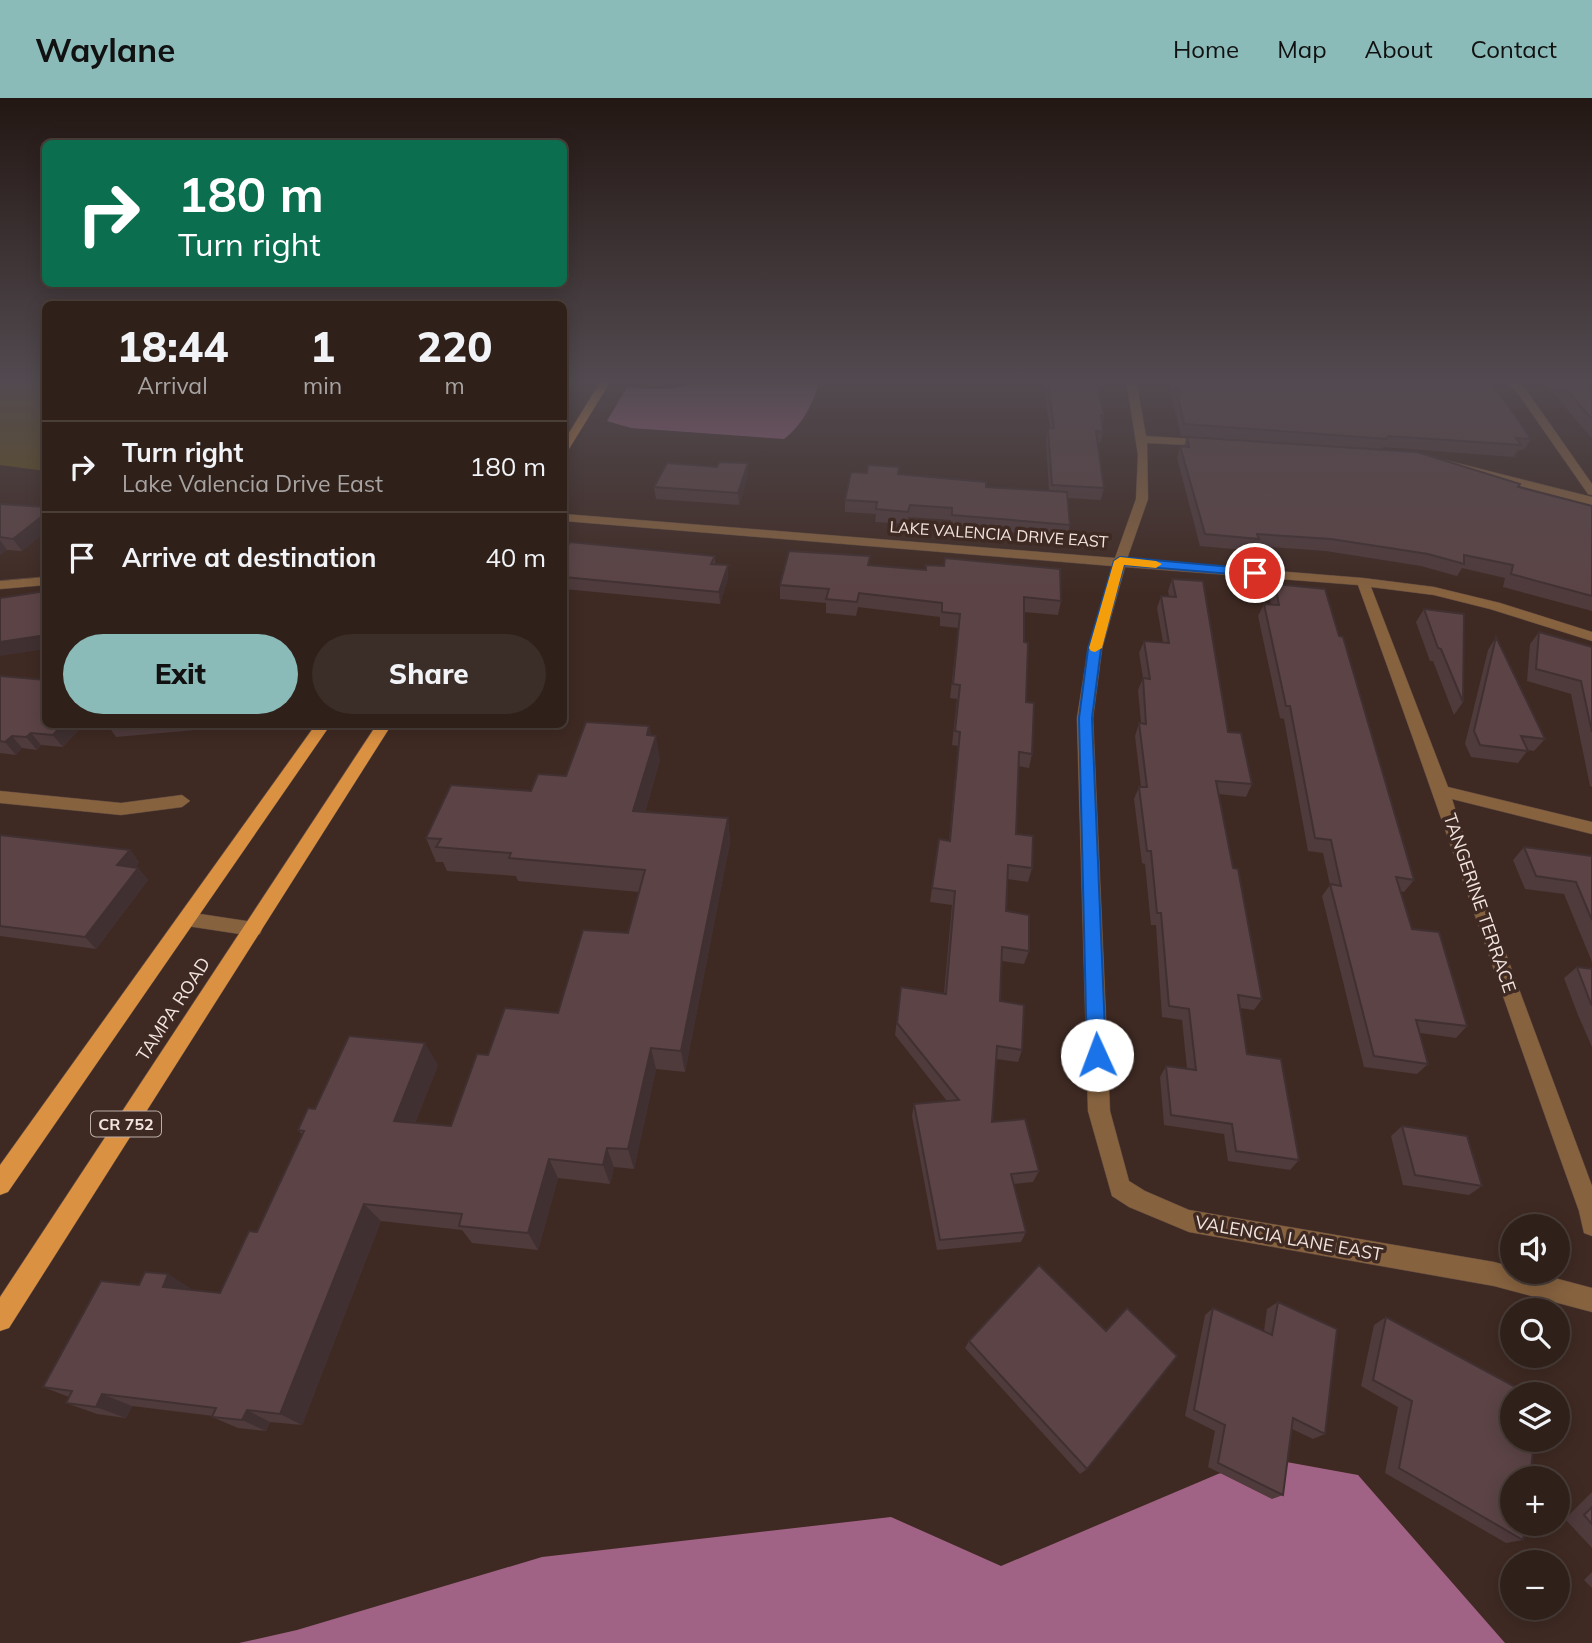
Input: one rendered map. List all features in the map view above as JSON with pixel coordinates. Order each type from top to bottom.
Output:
[{"type":"main road","points":[[0,1184],[321,728]]},
{"type":"main road","name":"TAMPA ROAD","points":[[0,1319],[382,728]]},
{"type":"street","name":"VALENCIA LANE EAST","points":[[1141,451],[1142,499],[1120,561],[1095,649],[1086,730],[1099,1111],[1121,1188],[1137,1199],[1189,1221],[1494,1274],[1592,1300]]},
{"type":"street","points":[[1563,451],[1592,492]]},
{"type":"street","points":[[1436,461],[1592,501]]},
{"type":"street","name":"LAKE VALENCIA DRIVE EAST","points":[[567,518],[1363,582],[1470,600],[1592,636]]},
{"type":"street","points":[[0,585],[42,581]]},
{"type":"street","name":"TANGERINE TERRACE","points":[[1363,582],[1441,791],[1464,865],[1590,1211],[1592,1225]]},
{"type":"street","points":[[1441,791],[1592,828]]},
{"type":"street","points":[[0,797],[121,810],[182,801]]},
{"type":"street","points":[[187,919],[253,929]]},
{"type":"shaded area","points":[[0,451],[42,451],[42,471],[0,465]]},
{"type":"shaded area","points":[[1270,1459],[1358,1475],[1505,1643],[239,1643],[297,1630],[542,1557],[891,1517],[1001,1566],[1218,1474]]},
{"type":"building","points":[[1050,451],[1099,451],[1104,488],[1052,485]]},
{"type":"building","points":[[1181,451],[1417,452],[1520,484],[1518,487],[1592,506],[1592,596],[1511,574],[1513,565],[1464,555],[1464,564],[1428,554],[1331,539],[1257,534],[1259,539],[1205,534]]},
{"type":"building","points":[[719,462],[748,463],[738,493],[654,487],[667,463],[717,467]]},
{"type":"building","points":[[868,465],[899,467],[898,474],[986,482],[986,487],[1067,492],[1070,525],[952,515],[952,508],[910,505],[908,512],[876,509],[877,502],[845,500],[851,472],[867,473]]},
{"type":"building","points":[[0,504],[42,507],[42,516],[13,539],[0,537]]},
{"type":"building","points":[[570,542],[715,556],[711,564],[728,565],[719,592],[567,577],[567,547]]},
{"type":"building","points":[[789,551],[870,556],[868,565],[926,570],[926,565],[944,566],[945,558],[1060,569],[1061,601],[1024,597],[1024,642],[1028,643],[1026,702],[1034,703],[1032,754],[1019,752],[1016,834],[1033,836],[1032,868],[1008,865],[1006,911],[1029,915],[1029,951],[1002,947],[1000,1001],[1024,1005],[1022,1050],[997,1046],[992,1122],[1025,1119],[1039,1171],[1011,1174],[1026,1232],[940,1240],[914,1104],[959,1100],[897,1023],[901,987],[946,994],[955,891],[932,888],[939,839],[950,841],[960,732],[955,731],[960,685],[953,684],[960,614],[942,612],[942,603],[859,593],[857,602],[826,599],[829,589],[780,585]]},
{"type":"building","points":[[1172,579],[1203,581],[1228,732],[1241,733],[1252,784],[1216,781],[1233,868],[1238,869],[1262,999],[1238,995],[1247,1054],[1281,1059],[1299,1160],[1236,1151],[1232,1124],[1171,1115],[1166,1066],[1196,1070],[1189,1009],[1169,1006],[1161,913],[1157,913],[1151,851],[1147,851],[1139,787],[1147,787],[1139,723],[1146,724],[1143,678],[1150,679],[1144,641],[1169,643],[1161,596],[1176,597]]},
{"type":"building","points":[[1275,584],[1325,589],[1339,636],[1343,637],[1414,880],[1396,877],[1412,929],[1439,932],[1467,1026],[1416,1020],[1428,1064],[1374,1056],[1330,884],[1341,886],[1331,840],[1315,838],[1290,706],[1286,706],[1264,604],[1279,605]]},
{"type":"building","points":[[42,592],[42,636],[0,642],[0,598]]},
{"type":"building","points":[[1424,609],[1464,614],[1463,702],[1441,649],[1438,648]]},
{"type":"building","points":[[1539,632],[1592,647],[1592,732],[1581,681],[1536,669]]},
{"type":"building","points":[[1496,637],[1545,739],[1521,736],[1528,751],[1480,745],[1474,731]]},
{"type":"building","points":[[0,676],[42,680],[42,728],[59,728],[53,735],[31,733],[26,737],[12,736],[5,742],[0,741]]},
{"type":"building","points":[[586,722],[649,726],[647,735],[656,736],[633,811],[728,818],[681,1051],[651,1048],[628,1149],[607,1148],[603,1165],[549,1159],[528,1233],[459,1226],[462,1214],[364,1204],[280,1414],[247,1410],[242,1420],[212,1417],[216,1408],[102,1394],[96,1407],[66,1403],[72,1391],[43,1387],[101,1281],[139,1285],[145,1272],[168,1274],[163,1287],[220,1293],[249,1231],[257,1232],[304,1131],[298,1130],[308,1108],[315,1109],[349,1036],[425,1043],[394,1121],[451,1126],[477,1054],[488,1055],[505,1008],[558,1013],[583,930],[628,933],[645,870],[509,858],[511,853],[436,847],[441,839],[426,838],[451,785],[531,791],[538,774],[566,776]]},
{"type":"building","points":[[0,835],[130,850],[117,865],[138,868],[85,937],[0,926]]},
{"type":"building","points":[[1524,847],[1592,856],[1592,920],[1576,882],[1536,876]]},
{"type":"building","points":[[1577,967],[1592,969],[1592,1005],[1591,1004]]},
{"type":"building","points":[[1402,1126],[1467,1136],[1482,1186],[1415,1175]]},
{"type":"building","points":[[1039,1265],[1106,1331],[1127,1308],[1177,1356],[1087,1469],[969,1341]]},
{"type":"building","points":[[1278,1302],[1337,1329],[1325,1434],[1293,1418],[1283,1495],[1218,1463],[1225,1425],[1194,1410],[1213,1308],[1272,1335]]},
{"type":"building","points":[[1386,1317],[1506,1382],[1500,1382],[1500,1452],[1533,1452],[1531,1466],[1500,1466],[1500,1527],[1399,1468],[1412,1401],[1373,1380]]},
{"type":"building","points":[[1592,1507],[1592,1524],[1584,1515]]},
{"type":"slow traffic","points":[[1095,648],[1120,561],[1156,564]]},
{"type":"route","points":[[1097,1055],[1086,718],[1095,649],[1120,561],[1255,573]]}]
